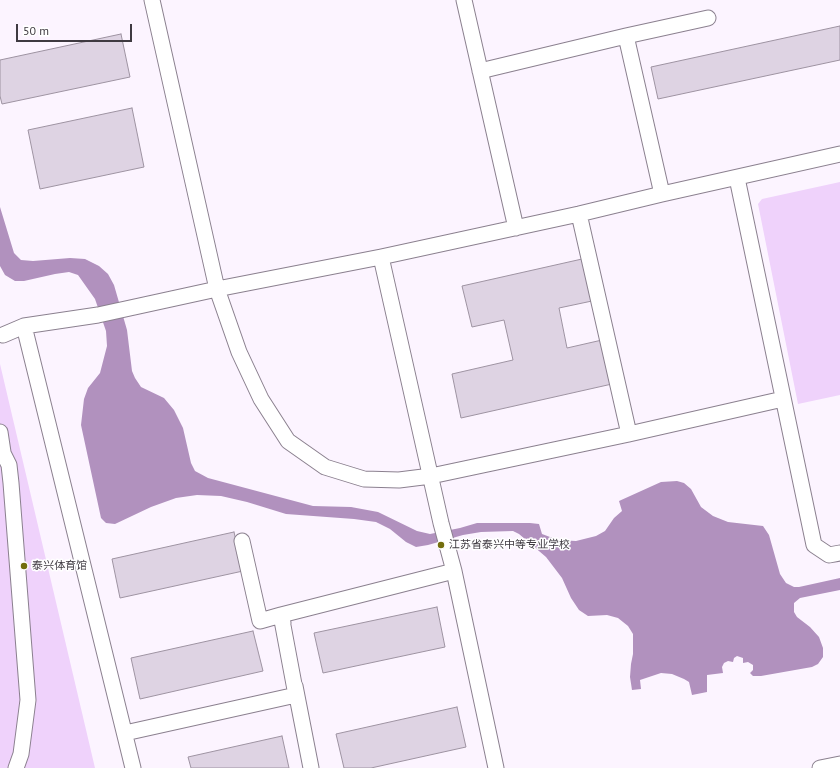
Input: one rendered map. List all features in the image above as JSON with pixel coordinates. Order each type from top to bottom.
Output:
[{"type":"street","points":[[152,0],[217,289],[239,352],[261,399],[288,440],[325,467],[364,479],[399,480],[431,476],[629,434],[783,399]]},
{"type":"street","points":[[464,0],[516,228]]},
{"type":"street","points":[[480,71],[708,18]]},
{"type":"street","points":[[626,36],[662,194]]},
{"type":"street","points":[[3,335],[24,326],[98,315],[217,289],[381,257],[579,214],[840,154]]},
{"type":"street","points":[[737,178],[814,545],[829,555],[840,552]]},
{"type":"street","points":[[579,214],[629,434]]},
{"type":"street","points":[[381,257],[441,523],[454,571],[496,768]]},
{"type":"street","points":[[24,326],[133,768]]},
{"type":"street","points":[[0,432],[2,450],[9,465],[12,483],[28,700],[21,754],[16,768]]},
{"type":"street","points":[[242,541],[260,621],[454,571]]},
{"type":"street","points":[[125,733],[296,695],[281,615]]},
{"type":"street","points":[[281,615],[310,768]]},
{"type":"street","points":[[820,768],[840,764]]},
{"type":"shaded area","points":[[840,182],[840,395],[798,404],[758,204],[762,199]]},
{"type":"shaded area","points":[[0,207],[14,253],[21,260],[33,261],[70,258],[85,259],[99,266],[108,274],[114,285],[127,330],[132,371],[135,378],[141,387],[164,398],[174,410],[183,428],[191,463],[195,471],[208,478],[313,506],[351,507],[378,512],[417,531],[430,534],[477,523],[530,523],[539,524],[542,534],[558,540],[576,541],[596,536],[605,531],[614,518],[622,511],[619,501],[661,482],[677,481],[684,483],[691,489],[701,507],[713,516],[728,522],[763,526],[769,535],[780,574],[786,583],[794,587],[799,587],[840,578],[840,590],[800,598],[794,603],[794,612],[797,617],[810,627],[819,637],[823,648],[823,657],[818,664],[812,667],[761,676],[753,676],[750,673],[753,670],[753,665],[748,662],[743,663],[743,658],[737,656],[734,658],[733,662],[728,661],[724,663],[722,667],[723,673],[707,675],[707,692],[692,695],[689,682],[672,674],[661,673],[640,680],[641,689],[632,690],[630,677],[633,654],[633,634],[628,626],[618,618],[607,615],[588,616],[579,610],[571,598],[562,578],[546,557],[519,534],[513,531],[481,532],[416,547],[406,542],[390,529],[376,522],[286,514],[221,496],[197,495],[176,498],[151,507],[115,524],[106,523],[101,518],[81,425],[84,399],[88,388],[100,373],[107,346],[106,331],[95,299],[78,275],[69,272],[24,281],[15,281],[5,275],[0,266]]},
{"type":"shaded area","name":"泰兴体育馆","points":[[0,364],[95,768],[0,768]]},
{"type":"building","points":[[840,26],[840,60],[658,99],[651,67]]},
{"type":"building","points":[[121,34],[130,77],[2,104],[0,96],[0,60]]},
{"type":"building","points":[[132,108],[144,167],[40,189],[28,130]]},
{"type":"building","points":[[582,259],[592,301],[559,308],[567,348],[602,340],[612,384],[461,418],[452,374],[513,360],[504,320],[472,327],[462,286]]},
{"type":"building","points":[[234,532],[243,571],[120,598],[112,559]]},
{"type":"building","points":[[437,607],[445,647],[323,673],[314,633]]},
{"type":"building","points":[[253,631],[263,671],[140,699],[131,658]]},
{"type":"building","points":[[457,707],[466,747],[371,768],[344,768],[336,734]]},
{"type":"building","points":[[282,736],[289,768],[191,768],[188,757]]},
{"type":"place","name":"江苏省泰兴中等专业学校","points":[[441,545]]},
{"type":"place","name":"泰兴体育馆","points":[[24,566]]}]
